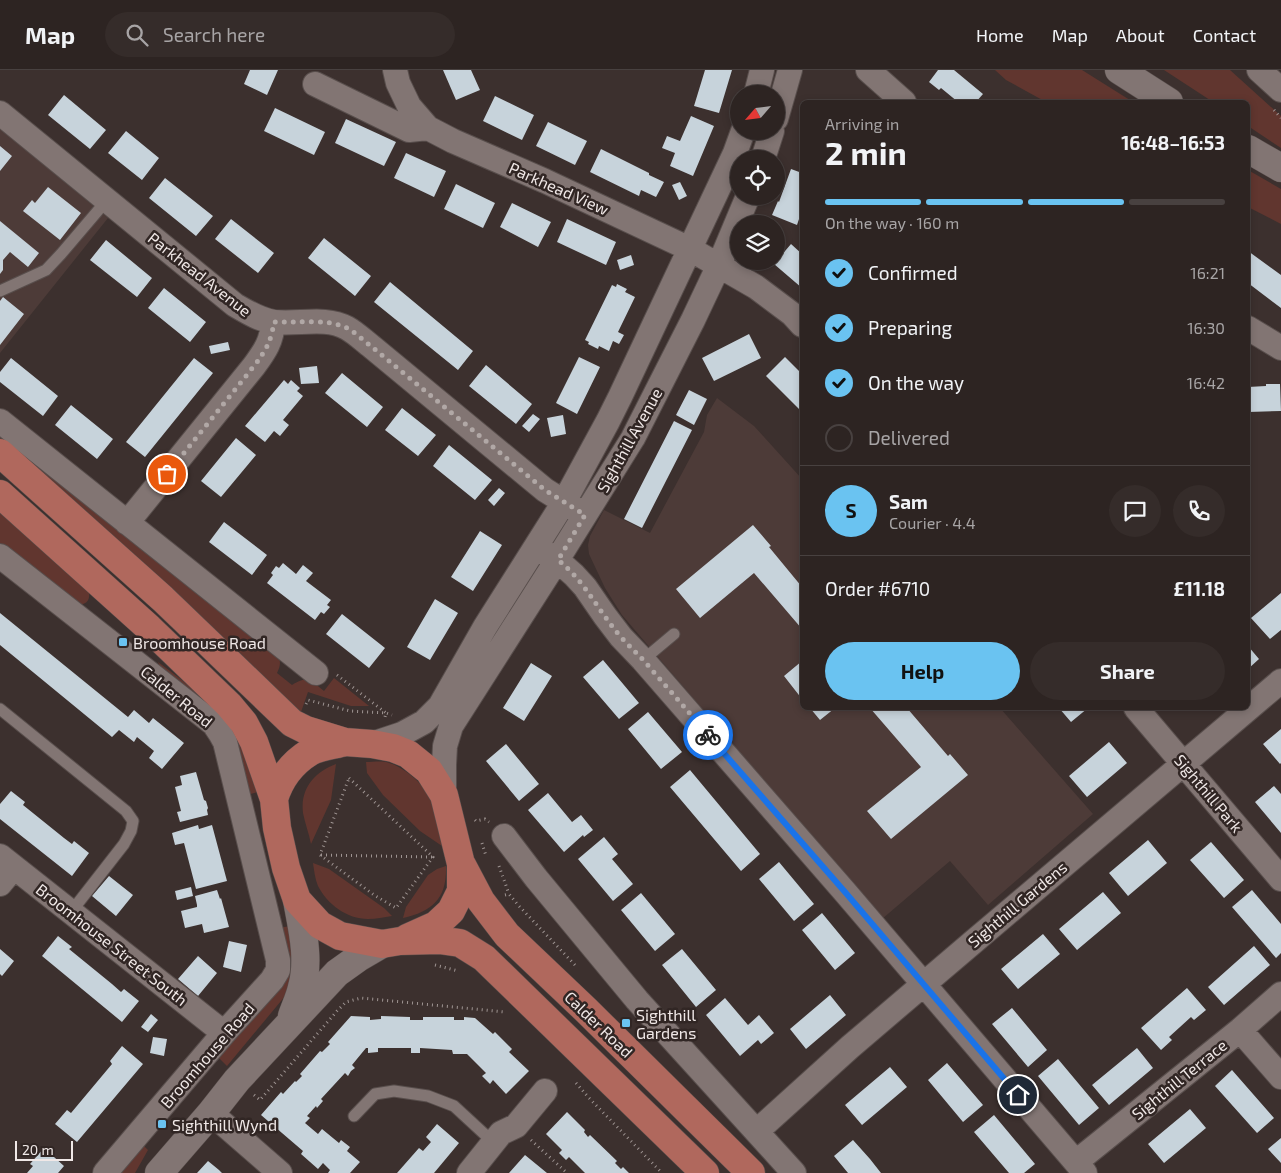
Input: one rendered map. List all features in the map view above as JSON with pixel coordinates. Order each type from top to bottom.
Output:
[{"type":"main road","points":[[1119,70],[1166,100]]},
{"type":"main road","points":[[1250,150],[1281,168]]},
{"type":"main road","name":"Calder Road","points":[[0,454],[163,599],[292,723],[306,730],[345,742]]},
{"type":"main road","name":"Calder Road","points":[[0,494],[149,628],[229,705],[244,723],[254,742],[274,799],[277,828],[284,860],[297,900],[320,925],[340,936],[391,943],[439,940],[460,943],[484,958],[705,1173]]},
{"type":"main road","name":"Calder Road","points":[[274,799],[278,785],[291,767],[311,751],[378,733],[393,748],[408,754],[429,771],[444,795],[473,860],[481,901],[507,935],[607,1030],[751,1173]]},
{"type":"main road","name":"Calder Road","points":[[391,943],[436,925],[451,911],[473,860]]},
{"type":"main road","points":[[288,1025],[303,986],[306,966],[297,900]]},
{"type":"main road","points":[[159,1173],[237,1080],[337,974],[358,958],[391,943]]},
{"type":"street","name":"Parkhead View","points":[[394,70],[409,106],[428,128],[690,249]]},
{"type":"street","points":[[758,85],[762,70]]},
{"type":"street","points":[[785,88],[790,70]]},
{"type":"street","points":[[868,70],[902,100]]},
{"type":"street","points":[[1259,70],[1281,90]]},
{"type":"street","name":"Parkhead View","points":[[315,84],[409,130],[428,128]]},
{"type":"street","name":"Parkhead Avenue","points":[[0,113],[235,305],[253,316],[274,322],[318,322],[346,328],[372,347],[545,490],[585,515]]},
{"type":"street","name":"Sighthill Avenue","points":[[378,733],[402,734],[424,722],[440,706],[485,627],[564,502],[608,421],[735,154],[740,140]]},
{"type":"street","name":"Sighthill Avenue","points":[[444,795],[445,746],[451,726],[558,560],[633,438],[693,320],[744,205]]},
{"type":"street","points":[[690,249],[756,287],[792,314],[800,323]]},
{"type":"street","points":[[127,523],[267,349],[274,322]]},
{"type":"street","points":[[1250,329],[1281,348]]},
{"type":"street","points":[[620,396],[647,410]]},
{"type":"street","points":[[0,421],[302,668]]},
{"type":"street","points":[[536,546],[558,560],[585,587],[621,637],[644,660],[845,892],[1080,1168]]},
{"type":"street","name":"Calder Road","points":[[0,556],[214,724],[225,742],[270,925]]},
{"type":"street","name":"Sighthill Gardens","points":[[1250,708],[1281,681]]},
{"type":"street","name":"Sighthill Park","points":[[1138,710],[1281,879]]},
{"type":"street","name":"Sighthill Gardens","points":[[757,1131],[923,984],[1247,710]]},
{"type":"street","points":[[504,836],[530,883],[794,1173]]},
{"type":"street","name":"Broomhouse Street South","points":[[5,869],[71,912],[224,1033]]},
{"type":"street","name":"Broomhouse Road","points":[[105,1173],[224,1033],[272,980],[278,970],[278,960],[270,925]]},
{"type":"street","name":"Sighthill Terrace","points":[[1080,1168],[1281,994]]},
{"type":"street","points":[[1240,1030],[1281,1077]]},
{"type":"street","points":[[469,1173],[501,1133],[516,1126],[545,1092]]},
{"type":"street","points":[[211,1113],[280,1173]]},
{"type":"lane","points":[[0,291],[46,270],[107,200]]},
{"type":"lane","points":[[644,660],[674,634]]},
{"type":"lane","points":[[0,709],[126,811],[133,821],[131,832],[124,844],[71,912]]},
{"type":"lane","points":[[354,1116],[375,1094],[394,1091],[428,1096],[454,1106],[494,1142]]},
{"type":"path","points":[[302,668],[329,669],[386,713]]},
{"type":"path","points":[[306,707],[308,700],[350,711],[386,713],[398,717]]},
{"type":"path","points":[[378,733],[386,713]]},
{"type":"path","points":[[320,855],[350,778],[434,857]]},
{"type":"path","points":[[473,813],[476,821],[485,819],[504,836]]},
{"type":"path","points":[[320,855],[434,857]]},
{"type":"path","points":[[320,855],[374,895],[396,908],[434,857]]},
{"type":"path","points":[[473,860],[489,864]]},
{"type":"path","points":[[501,896],[509,894],[554,944]]},
{"type":"path","points":[[427,964],[460,971]]},
{"type":"path","points":[[237,1080],[260,1100],[350,996]]},
{"type":"path","points":[[346,1002],[361,998],[508,1012],[500,1005]]},
{"type":"path","points":[[573,1078],[589,1098],[662,1173]]},
{"type":"path","points":[[516,1126],[567,1173]]},
{"type":"shaded area","points":[[995,70],[1082,70],[1130,100],[1042,100],[1006,80]]},
{"type":"shaded area","points":[[1164,70],[1230,70],[1281,116],[1281,148],[1250,127],[1250,100],[1210,100]]},
{"type":"shaded area","points":[[0,128],[108,218],[0,353]]},
{"type":"shaded area","points":[[1250,171],[1281,189],[1281,224],[1250,208]]},
{"type":"shaded area","points":[[717,398],[754,426],[800,477],[800,710],[1002,710],[1093,814],[988,905],[950,861],[882,919],[622,615],[605,588],[589,554],[588,545],[590,536],[604,510],[650,533],[704,432],[707,415]]},
{"type":"shaded area","points":[[0,431],[276,649],[280,661],[277,673],[292,685],[302,680],[309,680],[324,691],[334,678],[369,706],[351,706],[308,692],[301,712],[86,514],[0,440]]},
{"type":"shaded area","points":[[0,508],[88,587],[89,598],[87,602],[77,605],[0,545]]},
{"type":"shaded area","points":[[158,662],[196,691],[229,725],[245,752],[258,792],[247,795],[236,748],[164,676]]},
{"type":"shaded area","points":[[366,762],[386,762],[399,767],[423,787],[433,804],[442,846],[420,831],[383,795],[367,773]]},
{"type":"shaded area","points":[[336,764],[331,800],[311,844],[303,813],[304,796],[310,782],[316,776],[328,767]]},
{"type":"shaded area","points":[[313,863],[329,869],[384,908],[392,916],[371,919],[360,918],[338,909],[327,899],[318,886]]},
{"type":"shaded area","points":[[446,866],[446,877],[441,895],[430,907],[403,918],[406,907],[428,875]]},
{"type":"shaded area","points":[[290,926],[296,963],[286,995],[227,1066],[218,1057],[278,988],[279,928]]},
{"type":"shaded area","points":[[142,1144],[148,1150],[135,1173],[117,1173]]},
{"type":"building","points":[[250,70],[278,70],[267,95],[244,84]]},
{"type":"building","points":[[443,70],[471,70],[480,90],[456,100]]},
{"type":"building","points":[[705,70],[732,70],[719,113],[694,106]]},
{"type":"building","points":[[938,70],[954,70],[983,94],[978,100],[956,100],[941,88],[939,90],[929,82]]},
{"type":"building","points":[[64,95],[106,130],[90,149],[48,115]]},
{"type":"building","points":[[495,96],[534,115],[522,140],[483,121]]},
{"type":"building","points":[[275,108],[325,132],[314,155],[264,131]]},
{"type":"building","points":[[691,116],[714,126],[693,176],[670,166],[675,153],[662,148],[667,136],[680,141]]},
{"type":"building","points":[[346,119],[396,142],[384,166],[335,143]]},
{"type":"building","points":[[548,122],[587,141],[575,165],[536,146]]},
{"type":"building","points":[[126,131],[159,158],[142,180],[108,153]]},
{"type":"building","points":[[0,146],[12,156],[0,171]]},
{"type":"building","points":[[601,149],[664,182],[656,197],[641,190],[639,196],[590,172]]},
{"type":"building","points":[[406,153],[446,171],[434,197],[394,178]]},
{"type":"building","points":[[791,169],[800,172],[800,216],[797,225],[785,220],[785,215],[772,215],[776,205],[785,205],[785,186]]},
{"type":"building","points":[[165,178],[213,216],[196,236],[149,198]]},
{"type":"building","points":[[680,182],[687,196],[679,200],[672,185]]},
{"type":"building","points":[[456,184],[495,203],[483,228],[444,209]]},
{"type":"building","points":[[48,187],[81,213],[60,240],[23,211],[32,200],[35,203]]},
{"type":"building","points":[[512,203],[551,222],[538,247],[500,227]]},
{"type":"building","points":[[231,219],[274,253],[258,273],[215,239]]},
{"type":"building","points":[[567,219],[616,242],[606,265],[557,242]]},
{"type":"building","points":[[0,221],[39,253],[28,267],[10,252],[3,260],[3,270],[0,274]]},
{"type":"building","points":[[324,238],[371,276],[355,296],[308,258]]},
{"type":"building","points":[[106,240],[152,278],[137,297],[90,260]]},
{"type":"building","points":[[791,244],[800,252],[800,286],[781,270],[785,270],[785,251]]},
{"type":"building","points":[[1250,252],[1281,275],[1281,308],[1250,285]]},
{"type":"building","points":[[631,255],[634,265],[620,270],[617,260]]},
{"type":"building","points":[[390,282],[473,351],[458,370],[374,302]]},
{"type":"building","points":[[617,284],[627,289],[625,292],[635,297],[618,332],[624,335],[619,344],[613,341],[609,351],[599,346],[598,349],[588,344],[589,342],[585,340],[612,285],[616,287]]},
{"type":"building","points":[[164,288],[206,322],[190,342],[148,308]]},
{"type":"building","points":[[3,297],[24,314],[0,345],[0,301]]},
{"type":"building","points":[[749,334],[761,358],[714,381],[702,358]]},
{"type":"building","points":[[228,342],[230,350],[211,354],[209,346]]},
{"type":"building","points":[[579,357],[600,367],[577,414],[556,403]]},
{"type":"building","points":[[785,357],[800,372],[800,410],[766,376]]},
{"type":"building","points":[[11,358],[58,396],[43,416],[0,382],[0,372]]},
{"type":"building","points":[[194,358],[213,373],[145,457],[126,442]]},
{"type":"building","points":[[486,365],[532,404],[516,424],[469,386]]},
{"type":"building","points":[[317,366],[319,383],[301,384],[299,368]]},
{"type":"building","points":[[342,373],[383,407],[367,427],[325,393]]},
{"type":"building","points":[[284,380],[288,384],[291,380],[300,388],[297,391],[303,396],[283,420],[289,425],[280,436],[274,431],[265,442],[245,426]]},
{"type":"building","points":[[1266,384],[1280,384],[1281,411],[1250,412],[1250,387],[1266,386]]},
{"type":"building","points":[[689,390],[707,399],[694,425],[676,415]]},
{"type":"building","points":[[71,405],[113,439],[97,459],[55,425]]},
{"type":"building","points":[[402,408],[436,435],[418,456],[385,430]]},
{"type":"building","points":[[533,414],[540,419],[529,432],[522,426]]},
{"type":"building","points":[[563,415],[566,434],[551,437],[547,418]]},
{"type":"building","points":[[674,421],[692,430],[642,528],[624,519]]},
{"type":"building","points":[[236,438],[256,455],[221,497],[201,481]]},
{"type":"building","points":[[449,445],[492,480],[475,500],[433,466]]},
{"type":"building","points":[[499,488],[505,493],[494,506],[488,500]]},
{"type":"building","points":[[224,522],[267,555],[252,575],[209,542]]},
{"type":"building","points":[[753,525],[800,585],[800,627],[754,573],[700,618],[676,589]]},
{"type":"building","points":[[480,531],[502,545],[473,591],[451,577]]},
{"type":"building","points":[[283,563],[296,574],[303,565],[313,573],[306,581],[331,600],[327,605],[330,607],[324,614],[321,612],[315,620],[267,583],[273,575],[271,573],[276,566],[279,568]]},
{"type":"building","points":[[1281,593],[1281,630],[1270,639],[1251,618]]},
{"type":"building","points":[[435,599],[458,613],[430,660],[407,647]]},
{"type":"building","points":[[0,613],[128,717],[134,710],[149,723],[153,718],[184,743],[162,769],[149,758],[154,751],[137,737],[134,742],[119,730],[112,737],[0,645]]},
{"type":"building","points":[[342,614],[385,648],[369,668],[326,634]]},
{"type":"building","points":[[1250,648],[1259,659],[1250,667]]},
{"type":"building","points":[[603,660],[639,703],[619,719],[583,677]]},
{"type":"building","points":[[531,663],[552,676],[524,721],[503,708]]},
{"type":"building","points":[[800,663],[800,696],[784,676]]},
{"type":"building","points":[[812,710],[832,710],[820,720]]},
{"type":"building","points":[[872,710],[909,710],[948,756],[950,754],[968,775],[891,839],[867,811],[921,767]]},
{"type":"building","points":[[1061,710],[1086,710],[1071,722]]},
{"type":"building","points":[[648,712],[682,752],[661,769],[628,729]]},
{"type":"building","points":[[1281,729],[1281,763],[1280,764],[1263,744]]},
{"type":"building","points":[[1109,742],[1127,763],[1087,797],[1069,776]]},
{"type":"building","points":[[506,744],[539,784],[519,801],[486,761]]},
{"type":"building","points":[[690,770],[760,854],[741,871],[670,787]]},
{"type":"building","points":[[196,772],[208,808],[208,815],[180,822],[177,812],[181,811],[175,787],[182,785],[180,776]]},
{"type":"building","points":[[1274,786],[1281,794],[1281,833],[1255,802]]},
{"type":"building","points":[[11,791],[25,802],[23,805],[64,838],[72,844],[74,841],[89,853],[72,876],[0,819],[0,804]]},
{"type":"building","points":[[548,793],[572,822],[581,815],[593,830],[584,837],[583,835],[564,852],[528,810]]},
{"type":"building","points":[[198,825],[199,829],[212,825],[227,881],[196,889],[184,843],[175,845],[172,833]]},
{"type":"building","points":[[604,837],[618,854],[612,859],[633,884],[613,901],[578,859]]},
{"type":"building","points":[[1148,840],[1167,863],[1128,896],[1109,873]]},
{"type":"building","points":[[1211,842],[1244,880],[1224,898],[1190,860]]},
{"type":"building","points":[[779,862],[814,904],[794,921],[759,879]]},
{"type":"building","points":[[109,876],[133,895],[116,916],[92,896]]},
{"type":"building","points":[[191,887],[193,896],[177,900],[175,891]]},
{"type":"building","points":[[217,890],[229,927],[204,933],[202,924],[185,928],[181,911],[197,907],[195,896]]},
{"type":"building","points":[[1252,890],[1281,924],[1281,953],[1276,958],[1232,907]]},
{"type":"building","points":[[1103,892],[1121,913],[1077,950],[1059,929]]},
{"type":"building","points":[[641,893],[675,934],[655,951],[621,910]]},
{"type":"building","points":[[822,913],[855,953],[835,970],[802,930]]},
{"type":"building","points":[[1043,934],[1060,954],[1018,989],[1001,969]]},
{"type":"building","points":[[58,936],[72,947],[69,949],[121,992],[124,989],[139,1001],[122,1022],[42,956]]},
{"type":"building","points":[[229,941],[247,945],[241,972],[223,967]]},
{"type":"building","points":[[1254,946],[1270,965],[1224,1005],[1208,987]]},
{"type":"building","points":[[0,949],[14,961],[2,976],[0,974]]},
{"type":"building","points":[[682,949],[716,990],[696,1007],[662,965]]},
{"type":"building","points":[[198,956],[217,973],[198,996],[178,979]]},
{"type":"building","points":[[1187,988],[1206,1010],[1194,1020],[1191,1017],[1169,1037],[1172,1040],[1161,1050],[1141,1028]]},
{"type":"building","points":[[830,995],[846,1015],[806,1049],[790,1029]]},
{"type":"building","points":[[725,998],[748,1025],[759,1015],[774,1033],[761,1044],[758,1040],[740,1056],[706,1015]]},
{"type":"building","points":[[1012,1008],[1047,1050],[1028,1067],[992,1024]]},
{"type":"building","points":[[151,1014],[158,1020],[148,1032],[141,1027]]},
{"type":"building","points":[[351,1016],[370,1017],[370,1020],[381,1019],[381,1016],[410,1017],[410,1020],[423,1020],[423,1017],[454,1017],[454,1020],[464,1020],[464,1017],[475,1018],[493,1034],[495,1032],[512,1049],[509,1052],[529,1071],[506,1094],[493,1080],[490,1084],[482,1076],[486,1073],[467,1054],[453,1054],[452,1050],[420,1048],[420,1053],[411,1053],[411,1048],[378,1048],[378,1052],[368,1053],[368,1048],[366,1048],[352,1065],[355,1068],[348,1076],[345,1073],[321,1099],[323,1101],[317,1108],[316,1106],[307,1116],[310,1118],[305,1123],[318,1134],[322,1129],[339,1143],[341,1140],[350,1147],[347,1151],[360,1162],[350,1173],[328,1173],[330,1170],[323,1163],[318,1169],[301,1154],[303,1151],[261,1115],[281,1092],[283,1094],[302,1076],[300,1074],[320,1051],[322,1052],[330,1044],[328,1042]]},
{"type":"building","points":[[153,1037],[167,1039],[164,1056],[150,1053]]},
{"type":"building","points":[[122,1046],[143,1064],[77,1142],[55,1124],[67,1110],[71,1113],[112,1064],[110,1061]]},
{"type":"building","points":[[1137,1048],[1153,1068],[1109,1105],[1092,1085]]},
{"type":"building","points":[[1058,1059],[1099,1108],[1079,1125],[1038,1076]]},
{"type":"building","points":[[947,1063],[983,1105],[963,1122],[928,1080]]},
{"type":"building","points":[[890,1067],[907,1087],[862,1125],[845,1105]]},
{"type":"building","points":[[1232,1070],[1274,1118],[1257,1133],[1215,1086]]},
{"type":"building","points":[[1190,1109],[1206,1128],[1164,1163],[1148,1144]]},
{"type":"building","points":[[567,1112],[585,1130],[584,1132],[588,1137],[590,1135],[617,1161],[615,1163],[621,1169],[623,1167],[629,1173],[585,1173],[569,1157],[566,1160],[559,1153],[562,1150],[546,1134]]},
{"type":"building","points":[[994,1115],[1035,1164],[1024,1173],[1009,1173],[974,1132]]},
{"type":"building","points":[[437,1124],[459,1143],[434,1173],[397,1173],[419,1148],[423,1151],[431,1142],[426,1137]]},
{"type":"building","points":[[1281,1138],[1281,1163],[1268,1149]]},
{"type":"building","points":[[853,1140],[881,1173],[848,1173],[834,1156]]},
{"type":"building","points":[[44,1148],[64,1166],[58,1173],[27,1173],[33,1166],[30,1164]]},
{"type":"building","points":[[525,1155],[547,1173],[509,1173]]},
{"type":"building","points":[[208,1161],[219,1170],[222,1173],[197,1173]]},
{"type":"way so far","points":[[167,474],[267,349],[274,322],[318,322],[346,328],[360,337],[545,490],[585,515],[558,560],[585,587],[621,637],[644,660],[708,735]]},
{"type":"place","name":"Broomhouse Road","points":[[123,642]]},
{"type":"place","name":"Sighthill Gardens","points":[[626,1023]]},
{"type":"place","name":"Sighthill Wynd","points":[[162,1124]]},
{"type":"route","points":[[708,735],[1018,1095]]}]
